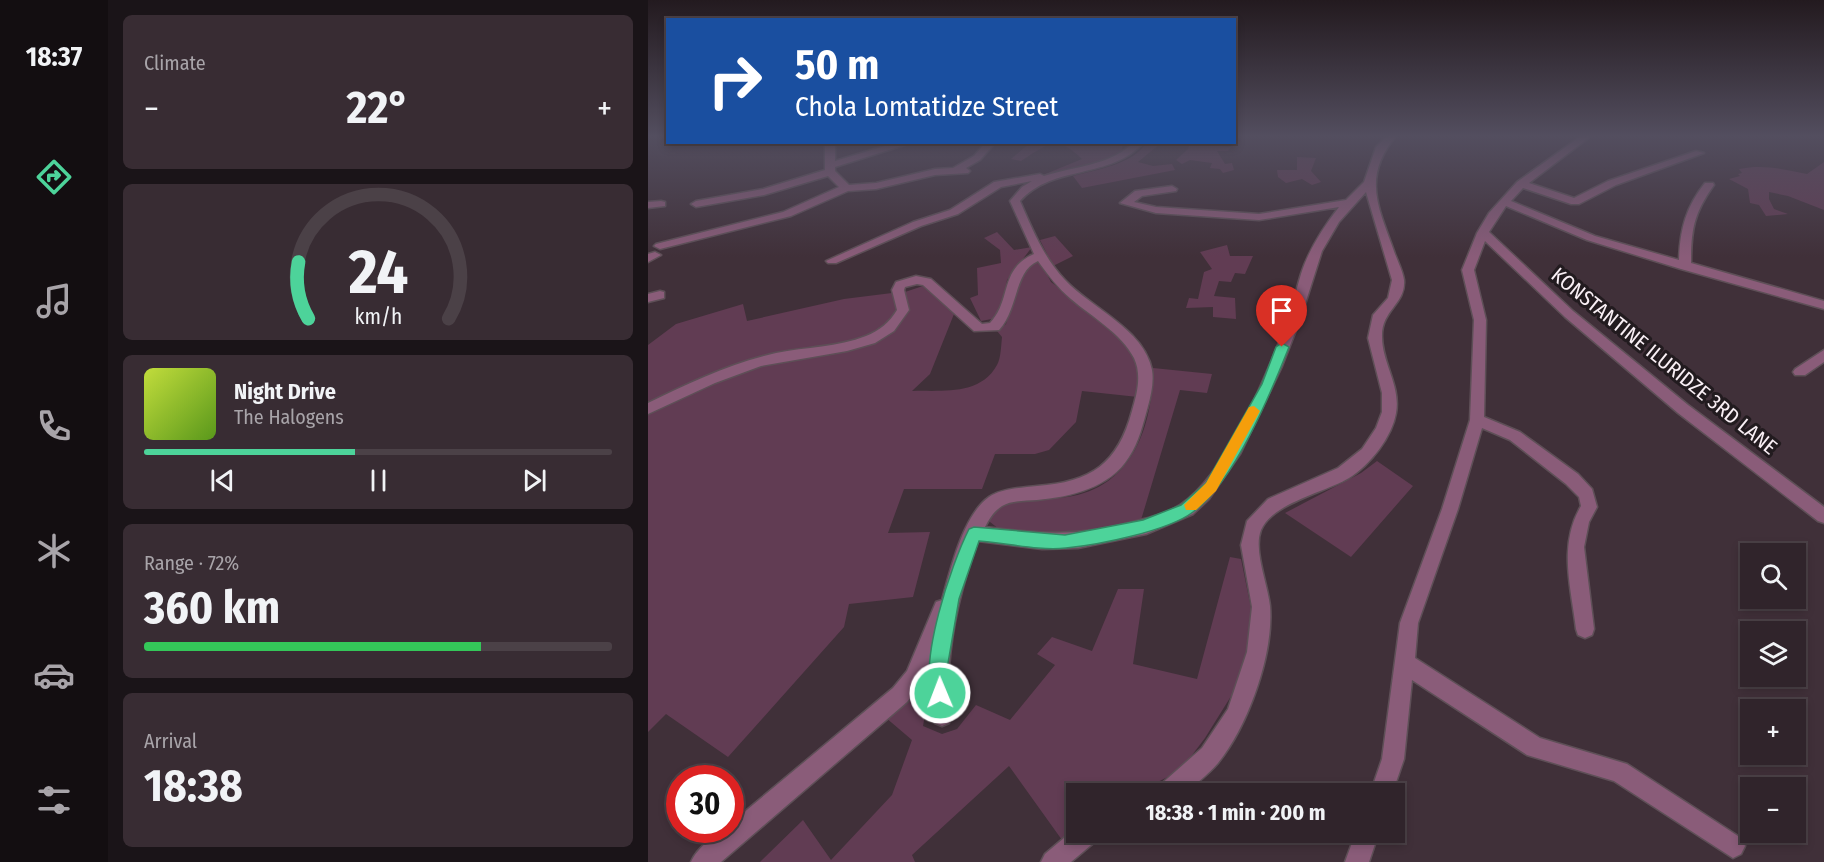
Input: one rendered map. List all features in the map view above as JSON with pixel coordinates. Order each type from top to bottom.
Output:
[{"type":"street","points":[[696,204],[742,198],[808,176]]},
{"type":"street","points":[[836,176],[846,188]]},
{"type":"street","points":[[654,253],[787,213],[846,188],[862,189],[914,176]]},
{"type":"street","points":[[832,261],[917,224],[954,212],[998,184],[1049,176]]},
{"type":"street","points":[[942,716],[938,669],[950,599],[980,517],[993,502],[1012,495],[1066,490],[1095,481],[1110,471],[1125,453],[1134,431],[1144,388],[1145,369],[1139,355],[1100,315],[1068,290],[1040,256],[1015,201],[1024,190],[1059,176]]},
{"type":"street","points":[[974,533],[1065,542],[1144,527],[1187,509],[1211,487],[1268,384],[1294,319],[1310,264],[1329,227],[1348,203],[1369,183],[1371,176]]},
{"type":"street","points":[[1385,783],[1393,759],[1409,623],[1450,508],[1477,420],[1480,320],[1468,270],[1482,233],[1505,202],[1521,184],[1532,176]]},
{"type":"street","points":[[1521,184],[1575,202],[1612,183],[1632,176]]},
{"type":"street","points":[[1179,783],[1210,756],[1236,715],[1257,652],[1262,607],[1250,545],[1253,526],[1274,504],[1344,472],[1352,466],[1367,453],[1383,430],[1389,412],[1389,393],[1375,338],[1379,315],[1394,299],[1398,280],[1377,217],[1369,183]]},
{"type":"street","points":[[1685,267],[1685,224],[1694,203],[1709,184]]},
{"type":"street","points":[[1172,189],[1139,193],[1125,203],[1156,210],[1259,217],[1348,203]]},
{"type":"street","points":[[1505,202],[1591,238],[1685,267],[1824,304]]},
{"type":"street","points":[[648,205],[661,204]]},
{"type":"street","name":"KONSTANTINE ILURIDZE 3RD LANE","points":[[1482,233],[1569,314],[1683,409],[1824,516]]},
{"type":"street","points":[[648,409],[706,380],[774,358],[834,348],[878,336],[897,322],[903,310],[898,290],[900,285],[908,282],[927,282],[979,328],[994,327],[1005,315],[1017,271],[1030,258],[1040,256]]},
{"type":"street","points":[[1800,372],[1824,355]]},
{"type":"street","points":[[1477,420],[1515,436],[1572,479],[1586,494],[1588,507],[1581,521],[1575,547],[1585,629]]},
{"type":"street","points":[[703,862],[900,695],[914,678],[941,611],[950,599]]},
{"type":"street","points":[[1404,663],[1535,747],[1619,772],[1733,846]]},
{"type":"street","points":[[1053,862],[1076,843]]},
{"type":"street","points":[[1357,862],[1364,843]]},
{"type":"shaded area","points":[[1073,176],[1143,176],[1082,188]]},
{"type":"shaded area","points":[[1316,176],[1321,182],[1312,185],[1302,179],[1286,183],[1278,177]]},
{"type":"shaded area","points":[[1739,176],[1824,176],[1824,210],[1788,196],[1769,192],[1769,199],[1774,209],[1788,214],[1766,216],[1759,205],[1750,203],[1748,189],[1729,179]]},
{"type":"shaded area","points":[[997,232],[1014,250],[1032,247],[1007,280],[1004,301],[997,318],[981,321],[970,298],[978,295],[977,268],[1001,263],[1000,250],[984,238]]},
{"type":"shaded area","points":[[1055,236],[1073,256],[1053,266],[1040,240]]},
{"type":"shaded area","points":[[1227,245],[1230,256],[1253,256],[1245,274],[1235,273],[1231,282],[1219,281],[1214,296],[1235,298],[1236,319],[1213,317],[1213,307],[1186,308],[1189,298],[1198,299],[1204,272],[1212,269],[1200,252]]},
{"type":"shaded area","points":[[1036,261],[1041,263],[1051,282],[1100,319],[1134,355],[1140,375],[1138,397],[1082,391],[1076,422],[1049,450],[1035,454],[995,454],[982,489],[904,489],[888,533],[930,532],[913,597],[849,604],[844,627],[728,757],[666,714],[648,732],[648,345],[676,324],[743,304],[747,321],[844,299],[892,293],[893,296],[923,286],[931,290],[954,314],[930,374],[912,391],[948,391],[971,387],[990,375],[997,365],[1002,337],[997,331],[1006,324],[1021,271]]},
{"type":"shaded area","points":[[1153,368],[1212,374],[1207,393],[1180,390],[1141,520],[1117,528],[1070,535],[999,529],[990,522],[990,516],[995,507],[1011,500],[1021,497],[1067,497],[1089,491],[1108,481],[1123,468],[1143,432],[1149,411]]},
{"type":"shaded area","points":[[1377,461],[1413,486],[1351,557],[1285,513],[1361,473]]},
{"type":"shaded area","points":[[1230,557],[1241,559],[1251,608],[1251,647],[1233,693],[1205,738],[1180,771],[1155,783],[1066,783],[1066,837],[1062,840],[1009,766],[912,855],[915,862],[760,862],[803,820],[831,860],[892,795],[912,740],[885,717],[940,631],[923,726],[942,734],[957,729],[976,705],[1010,720],[1055,665],[1037,654],[1052,637],[1092,651],[1118,589],[1144,589],[1133,664],[1197,679]]},
{"type":"slow traffic","points":[[1191,505],[1211,487],[1254,411]]},
{"type":"route","points":[[940,693],[938,669],[950,599],[974,533],[1065,542],[1144,527],[1187,509],[1211,487],[1232,452],[1268,384],[1282,347]]}]
